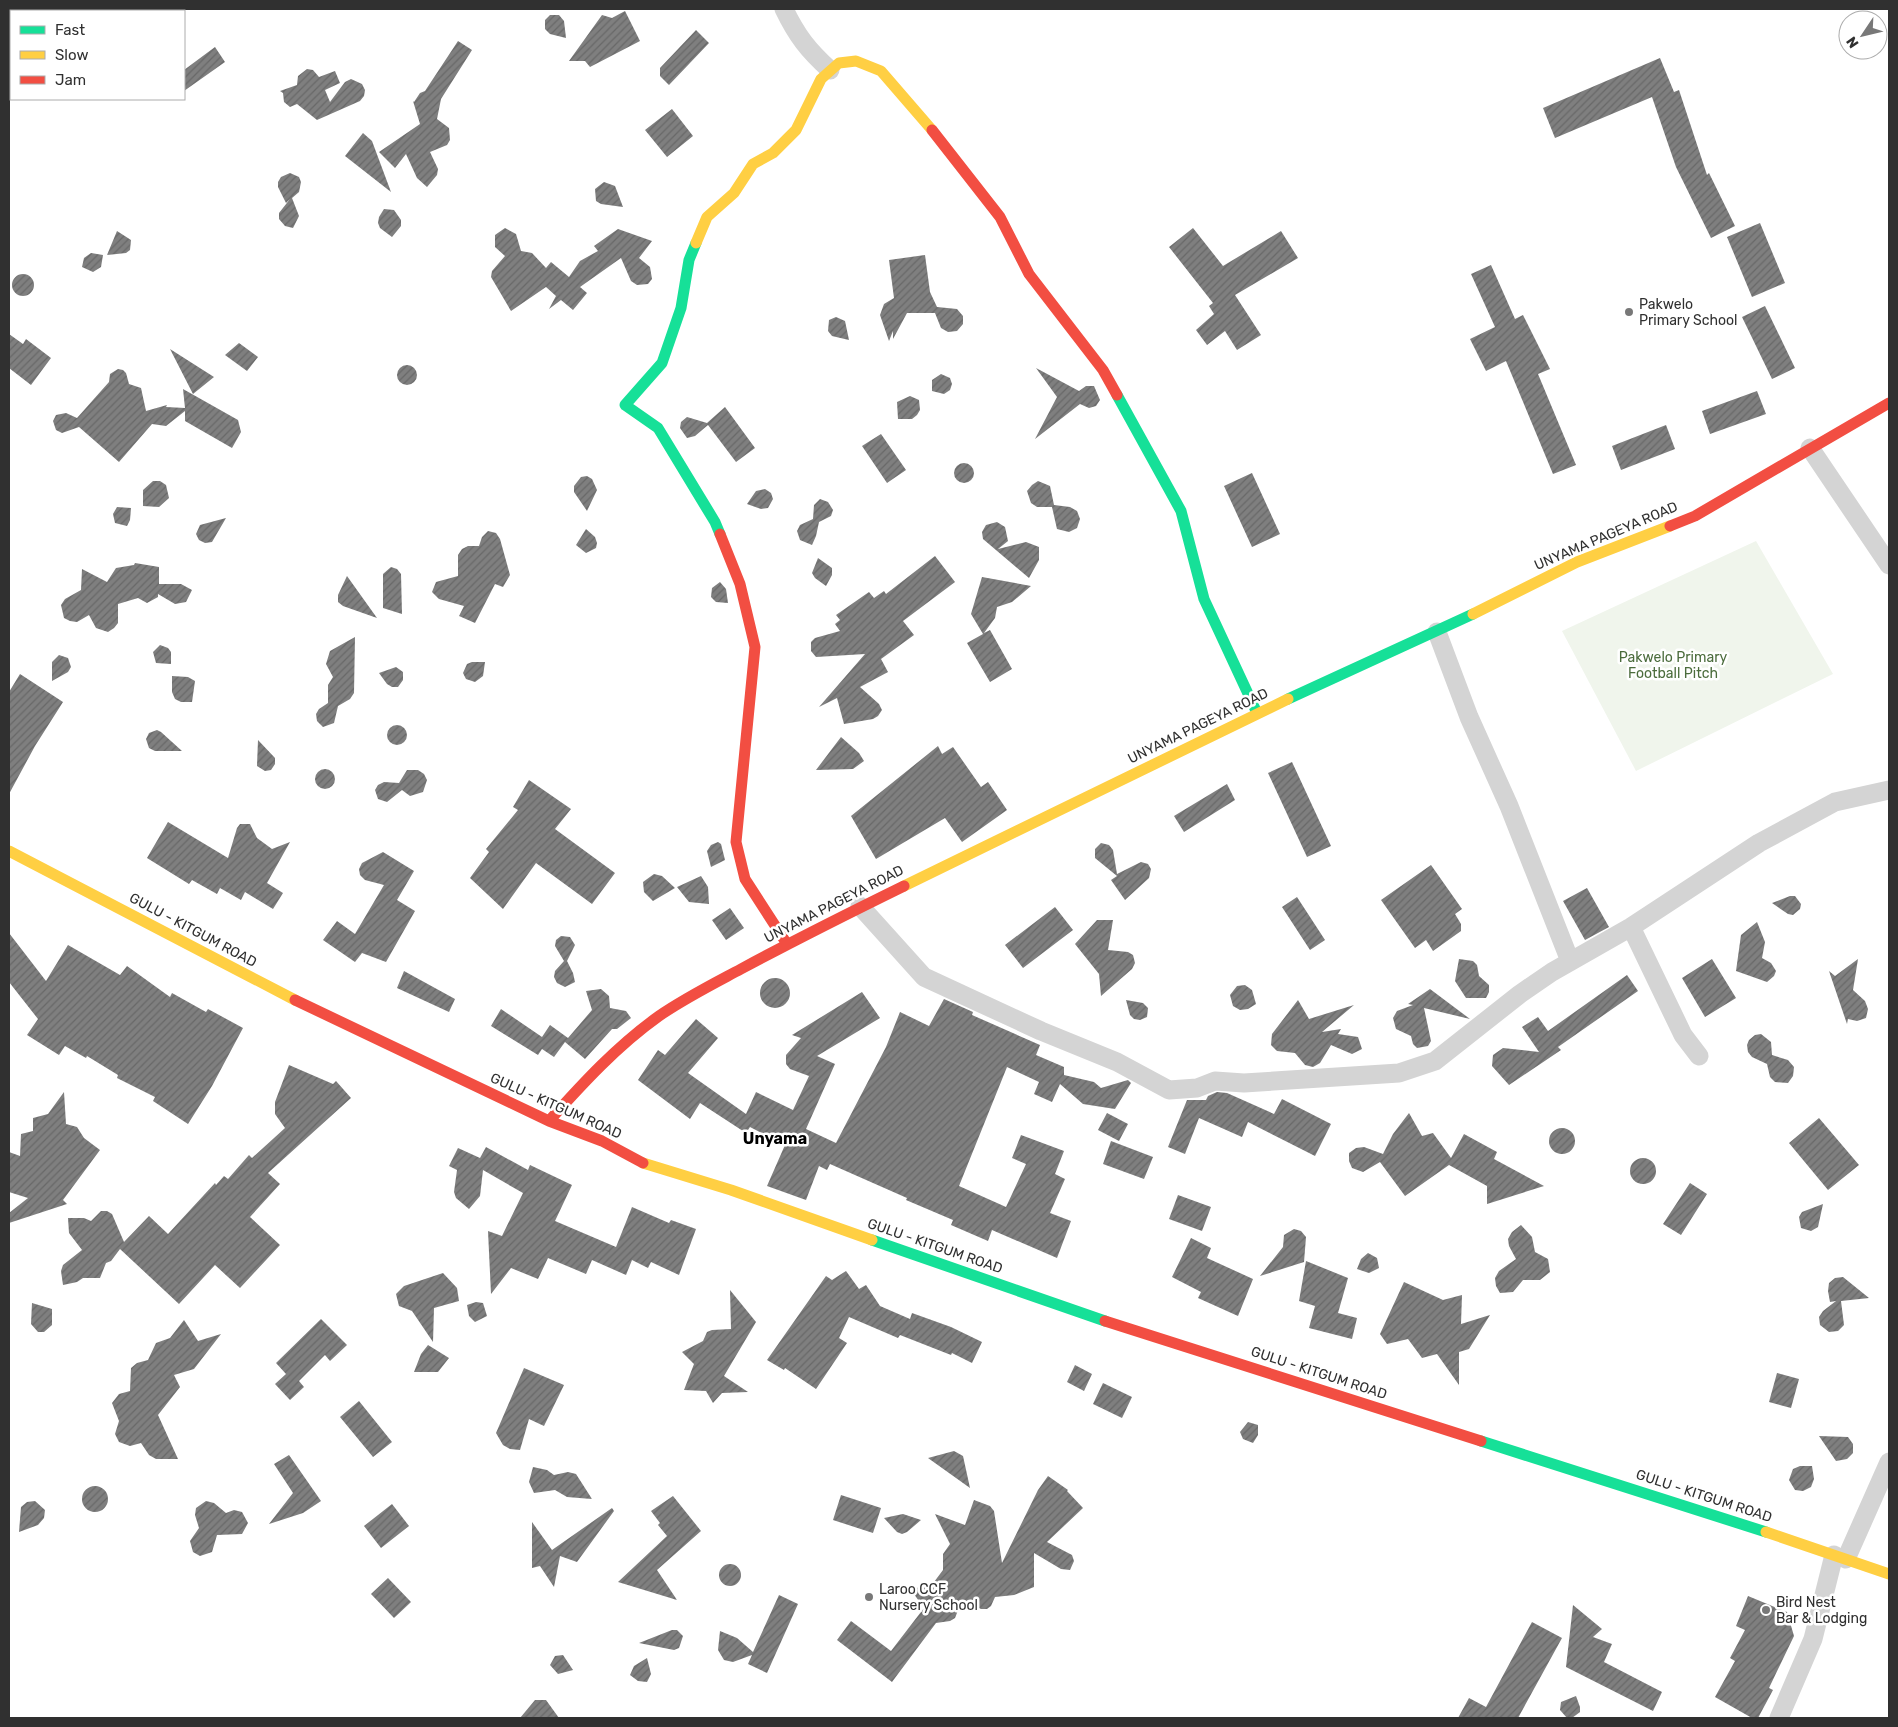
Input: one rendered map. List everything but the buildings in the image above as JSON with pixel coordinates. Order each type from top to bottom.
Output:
[{"type":"street","points":[[784,9],[799,38],[830,70]]},
{"type":"street","points":[[786,944],[745,879],[736,842],[755,647],[740,584],[715,522],[658,428],[625,405],[662,363],[681,308],[689,260],[708,217],[734,193],[753,164],[773,153],[796,130],[821,78],[838,63],[856,61],[881,71],[916,109],[1000,217],[1029,274],[1103,370],[1181,511],[1204,599],[1257,713]]},
{"type":"street","name":"UNYAMA PAGEYA ROAD","points":[[549,1121],[586,1079],[624,1043],[659,1016],[690,996],[786,944],[860,906],[1257,713],[1437,632],[1577,562],[1695,516],[1889,403]]},
{"type":"street","points":[[1810,448],[1889,565]]},
{"type":"street","points":[[1437,632],[1469,717],[1509,806],[1570,962]]},
{"type":"street","points":[[860,906],[924,977],[1041,1031],[1117,1062],[1169,1090],[1196,1088],[1214,1082],[1244,1083],[1399,1073],[1435,1061],[1520,994],[1570,962],[1631,927],[1759,844],[1835,802],[1889,790]]},
{"type":"street","name":"GULU - KITGUM ROAD","points":[[9,851],[215,957],[305,1006],[549,1121],[602,1142],[646,1164],[731,1190],[1072,1310],[1889,1574]]},
{"type":"street","points":[[1631,927],[1683,1035],[1699,1056]]},
{"type":"street","points":[[1779,1718],[1813,1639],[1840,1557],[1889,1462]]},
{"type":"green space","name":"Pakwelo Primary Football Pitch","points":[[1756,541],[1833,674],[1636,771],[1562,631]]},
{"type":"traffic: fast","points":[[696,243],[689,260],[681,308],[662,363],[625,405],[658,428],[715,522],[720,534]]},
{"type":"traffic: fast","points":[[1117,395],[1181,511],[1204,599],[1257,713]]},
{"type":"traffic: fast","points":[[1288,699],[1473,614]]},
{"type":"traffic: fast","points":[[872,1240],[1105,1321]]},
{"type":"traffic: fast","points":[[1481,1441],[1766,1532]]},
{"type":"traffic: slow","points":[[696,243],[707,217],[734,193],[753,164],[773,153],[796,130],[821,79],[839,63],[856,61],[881,71],[932,130]]},
{"type":"traffic: slow","points":[[1473,614],[1577,562],[1670,526]]},
{"type":"traffic: slow","points":[[904,886],[1288,699]]},
{"type":"traffic: slow","points":[[9,851],[295,1000]]},
{"type":"traffic: slow","points":[[643,1163],[731,1190],[872,1240]]},
{"type":"traffic: slow","points":[[1766,1532],[1889,1574]]},
{"type":"traffic: jam","points":[[932,130],[1000,217],[1029,274],[1103,370],[1117,395]]},
{"type":"traffic: jam","points":[[1670,526],[1695,516],[1889,403]]},
{"type":"traffic: jam","points":[[720,534],[740,584],[755,647],[736,842],[745,879],[787,944]]},
{"type":"traffic: jam","points":[[549,1121],[615,1052],[669,1009],[761,958],[904,886]]},
{"type":"traffic: jam","points":[[295,1000],[549,1121],[602,1141],[643,1163]]},
{"type":"traffic: jam","points":[[1105,1321],[1481,1441]]},
{"type":"place","name":"Pakwelo Primary School","points":[[1629,312]]},
{"type":"place","name":"Laroo CCF Nursery School","points":[[869,1597]]},
{"type":"place","name":"Bird Nest Bar & Lodging","points":[[1766,1610]]},
{"type":"district","name":"Unyama","points":[[775,1138]]}]
